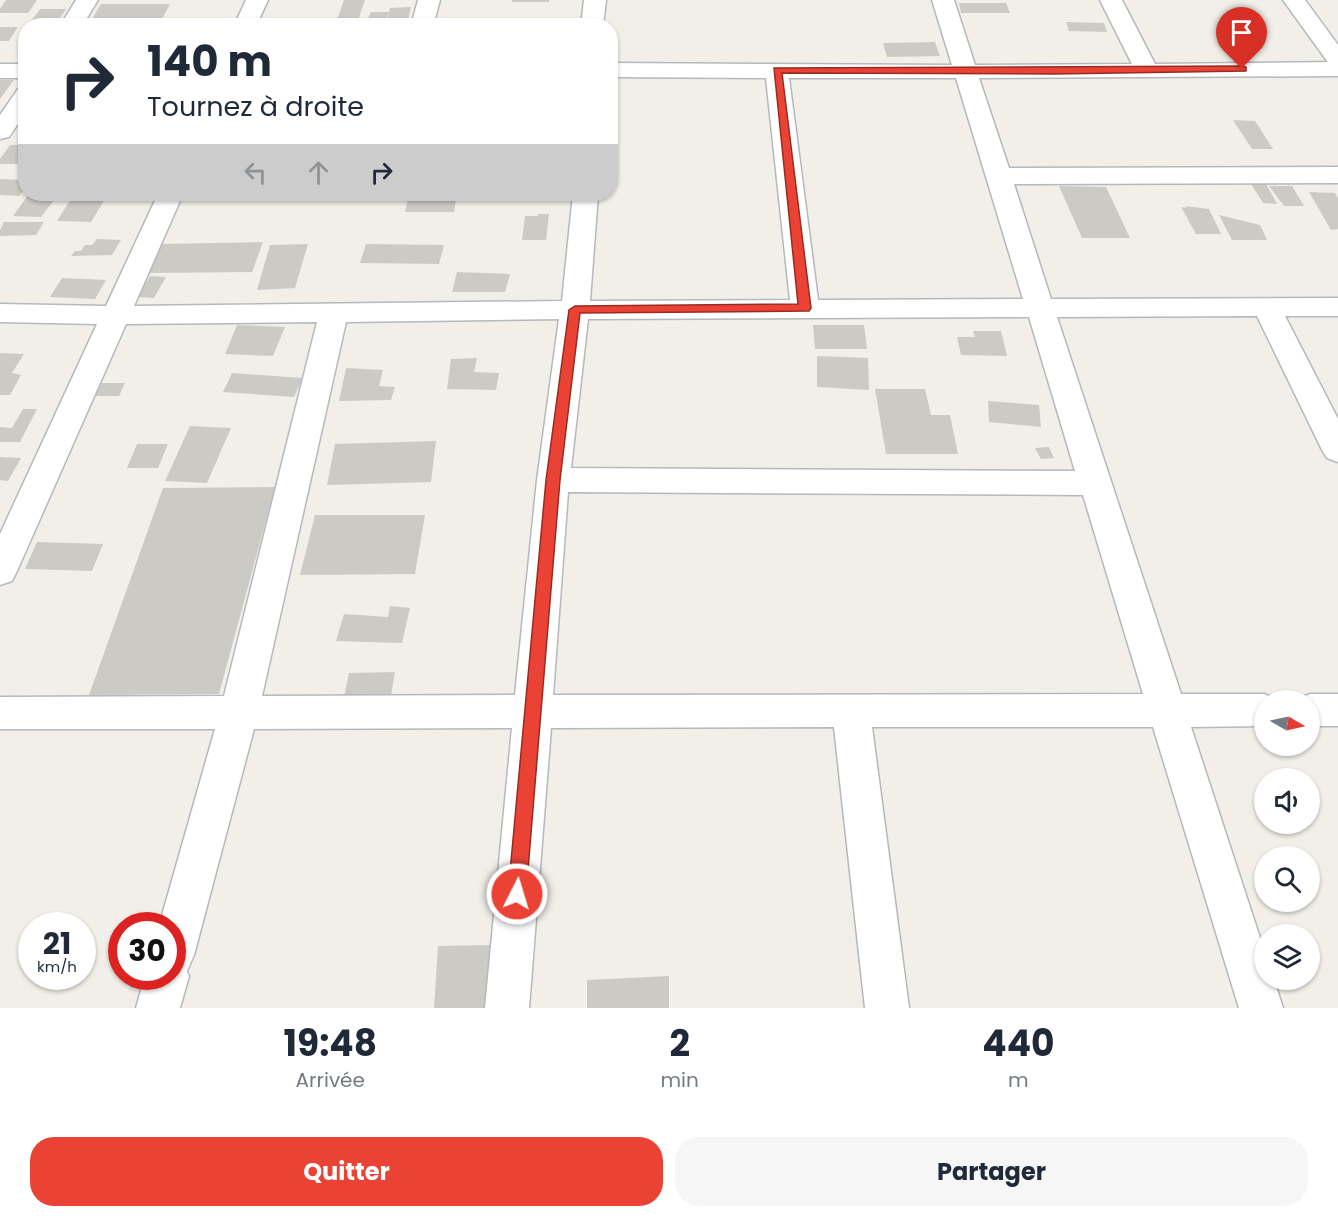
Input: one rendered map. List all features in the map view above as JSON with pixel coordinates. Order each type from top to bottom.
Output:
[{"type":"street","points":[[75,18],[87,0]]},
{"type":"street","points":[[249,18],[257,0]]},
{"type":"street","points":[[425,18],[429,0]]},
{"type":"street","points":[[593,18],[595,0]]},
{"type":"street","points":[[943,0],[1165,710],[1261,1008]]},
{"type":"street","points":[[1112,0],[1146,69]]},
{"type":"street","points":[[1294,0],[1338,60]]},
{"type":"street","points":[[618,70],[1054,72],[1146,69],[1338,69]]},
{"type":"street","points":[[777,70],[805,308]]},
{"type":"street","points":[[0,71],[18,71]]},
{"type":"street","points":[[0,132],[18,106]]},
{"type":"street","points":[[998,176],[1338,175]]},
{"type":"street","points":[[0,571],[167,201]]},
{"type":"street","points":[[507,1008],[553,480],[575,310],[584,201]]},
{"type":"street","points":[[0,313],[115,315],[334,311],[1338,306]]},
{"type":"street","points":[[1266,307],[1338,450]]},
{"type":"street","points":[[184,912],[239,712],[334,311]]},
{"type":"street","points":[[553,480],[1094,483]]},
{"type":"street","points":[[0,713],[1254,710]]},
{"type":"street","points":[[1320,710],[1338,710]]},
{"type":"street","points":[[851,711],[887,1008]]},
{"type":"street","points":[[158,1008],[163,990]]},
{"type":"building","points":[[6,0],[37,0],[28,13],[0,13]]},
{"type":"building","points":[[344,0],[365,0],[359,18],[338,18]]},
{"type":"building","points":[[512,0],[549,0],[549,2],[512,2]]},
{"type":"building","points":[[959,3],[1006,3],[1010,13],[961,13]]},
{"type":"building","points":[[101,4],[170,4],[163,18],[93,18]]},
{"type":"building","points":[[411,7],[408,18],[388,18],[390,8]]},
{"type":"building","points":[[40,9],[66,9],[60,18],[33,18]]},
{"type":"building","points":[[371,12],[389,12],[387,18],[368,18]]},
{"type":"building","points":[[1066,22],[1104,23],[1107,32],[1069,31]]},
{"type":"building","points":[[0,27],[18,27],[9,41],[0,41]]},
{"type":"building","points":[[935,42],[940,56],[887,57],[883,43]]},
{"type":"building","points":[[0,80],[14,80],[0,99]]},
{"type":"building","points":[[1233,120],[1255,121],[1273,149],[1252,149]]},
{"type":"building","points":[[10,145],[18,145],[18,164],[0,164],[0,159]]},
{"type":"building","points":[[0,179],[18,180],[18,196],[0,195]]},
{"type":"building","points":[[1264,180],[1277,204],[1263,203],[1249,181]]},
{"type":"building","points":[[1059,186],[1106,187],[1130,238],[1082,238]]},
{"type":"building","points":[[1269,186],[1292,186],[1304,206],[1284,206]]},
{"type":"building","points":[[1309,192],[1335,193],[1338,198],[1338,229],[1331,230]]},
{"type":"building","points":[[24,201],[54,201],[41,217],[13,216]]},
{"type":"building","points":[[70,201],[104,201],[91,222],[57,221]]},
{"type":"building","points":[[407,201],[456,201],[454,212],[405,212]]},
{"type":"building","points":[[1185,206],[1209,209],[1221,234],[1196,234],[1181,207],[1188,208]]},
{"type":"building","points":[[538,214],[549,214],[546,240],[522,240],[525,216],[538,216]]},
{"type":"building","points":[[1219,215],[1260,225],[1267,240],[1232,240]]},
{"type":"building","points":[[4,222],[44,222],[36,235],[0,236]]},
{"type":"building","points":[[97,239],[121,240],[112,255],[71,256],[75,251],[81,251],[85,245],[92,245]]},
{"type":"building","points":[[263,242],[252,272],[148,273],[161,244]]},
{"type":"building","points":[[308,244],[295,288],[257,290],[270,245]]},
{"type":"building","points":[[366,244],[444,245],[439,264],[360,263]]},
{"type":"building","points":[[457,272],[510,274],[505,292],[452,292]]},
{"type":"building","points":[[150,276],[166,277],[154,298],[137,297]]},
{"type":"building","points":[[62,278],[106,280],[95,299],[50,297]]},
{"type":"building","points":[[237,325],[285,327],[273,356],[225,354]]},
{"type":"building","points":[[813,325],[864,325],[867,349],[815,349]]},
{"type":"building","points":[[973,331],[1001,331],[1007,356],[961,355],[957,337],[975,337]]},
{"type":"building","points":[[0,353],[24,354],[12,373],[21,375],[10,395],[0,395]]},
{"type":"building","points":[[817,356],[868,358],[869,390],[817,387]]},
{"type":"building","points":[[477,358],[474,372],[499,373],[496,390],[447,389],[451,359]]},
{"type":"building","points":[[346,368],[383,370],[379,386],[395,387],[391,400],[339,401]]},
{"type":"building","points":[[232,373],[303,378],[294,397],[223,392]]},
{"type":"building","points":[[100,383],[125,383],[119,396],[94,396]]},
{"type":"building","points":[[875,389],[925,389],[931,415],[950,415],[958,454],[886,454]]},
{"type":"building","points":[[988,401],[1039,405],[1041,427],[989,422]]},
{"type":"building","points":[[23,409],[37,409],[20,442],[0,442],[0,427],[12,428]]},
{"type":"building","points":[[190,426],[231,428],[207,483],[165,481]]},
{"type":"building","points":[[436,441],[431,482],[327,485],[335,444]]},
{"type":"building","points":[[137,444],[168,444],[158,468],[127,468]]},
{"type":"building","points":[[1049,447],[1054,458],[1041,459],[1035,448]]},
{"type":"building","points":[[0,457],[21,458],[8,481],[0,480]]},
{"type":"building","points":[[275,487],[219,694],[89,695],[163,488]]},
{"type":"building","points":[[315,515],[425,515],[415,574],[300,575]]},
{"type":"building","points":[[37,542],[103,544],[92,571],[25,569]]},
{"type":"building","points":[[390,606],[410,608],[402,643],[336,641],[344,614],[388,617]]},
{"type":"building","points":[[395,672],[391,696],[344,697],[349,673]]},
{"type":"building","points":[[495,945],[486,1008],[434,1008],[438,946]]},
{"type":"building","points":[[669,976],[669,1008],[587,1008],[587,980]]},
{"type":"route","points":[[517,894],[553,480],[575,310],[805,308],[777,70],[1054,72],[1242,69]]}]
